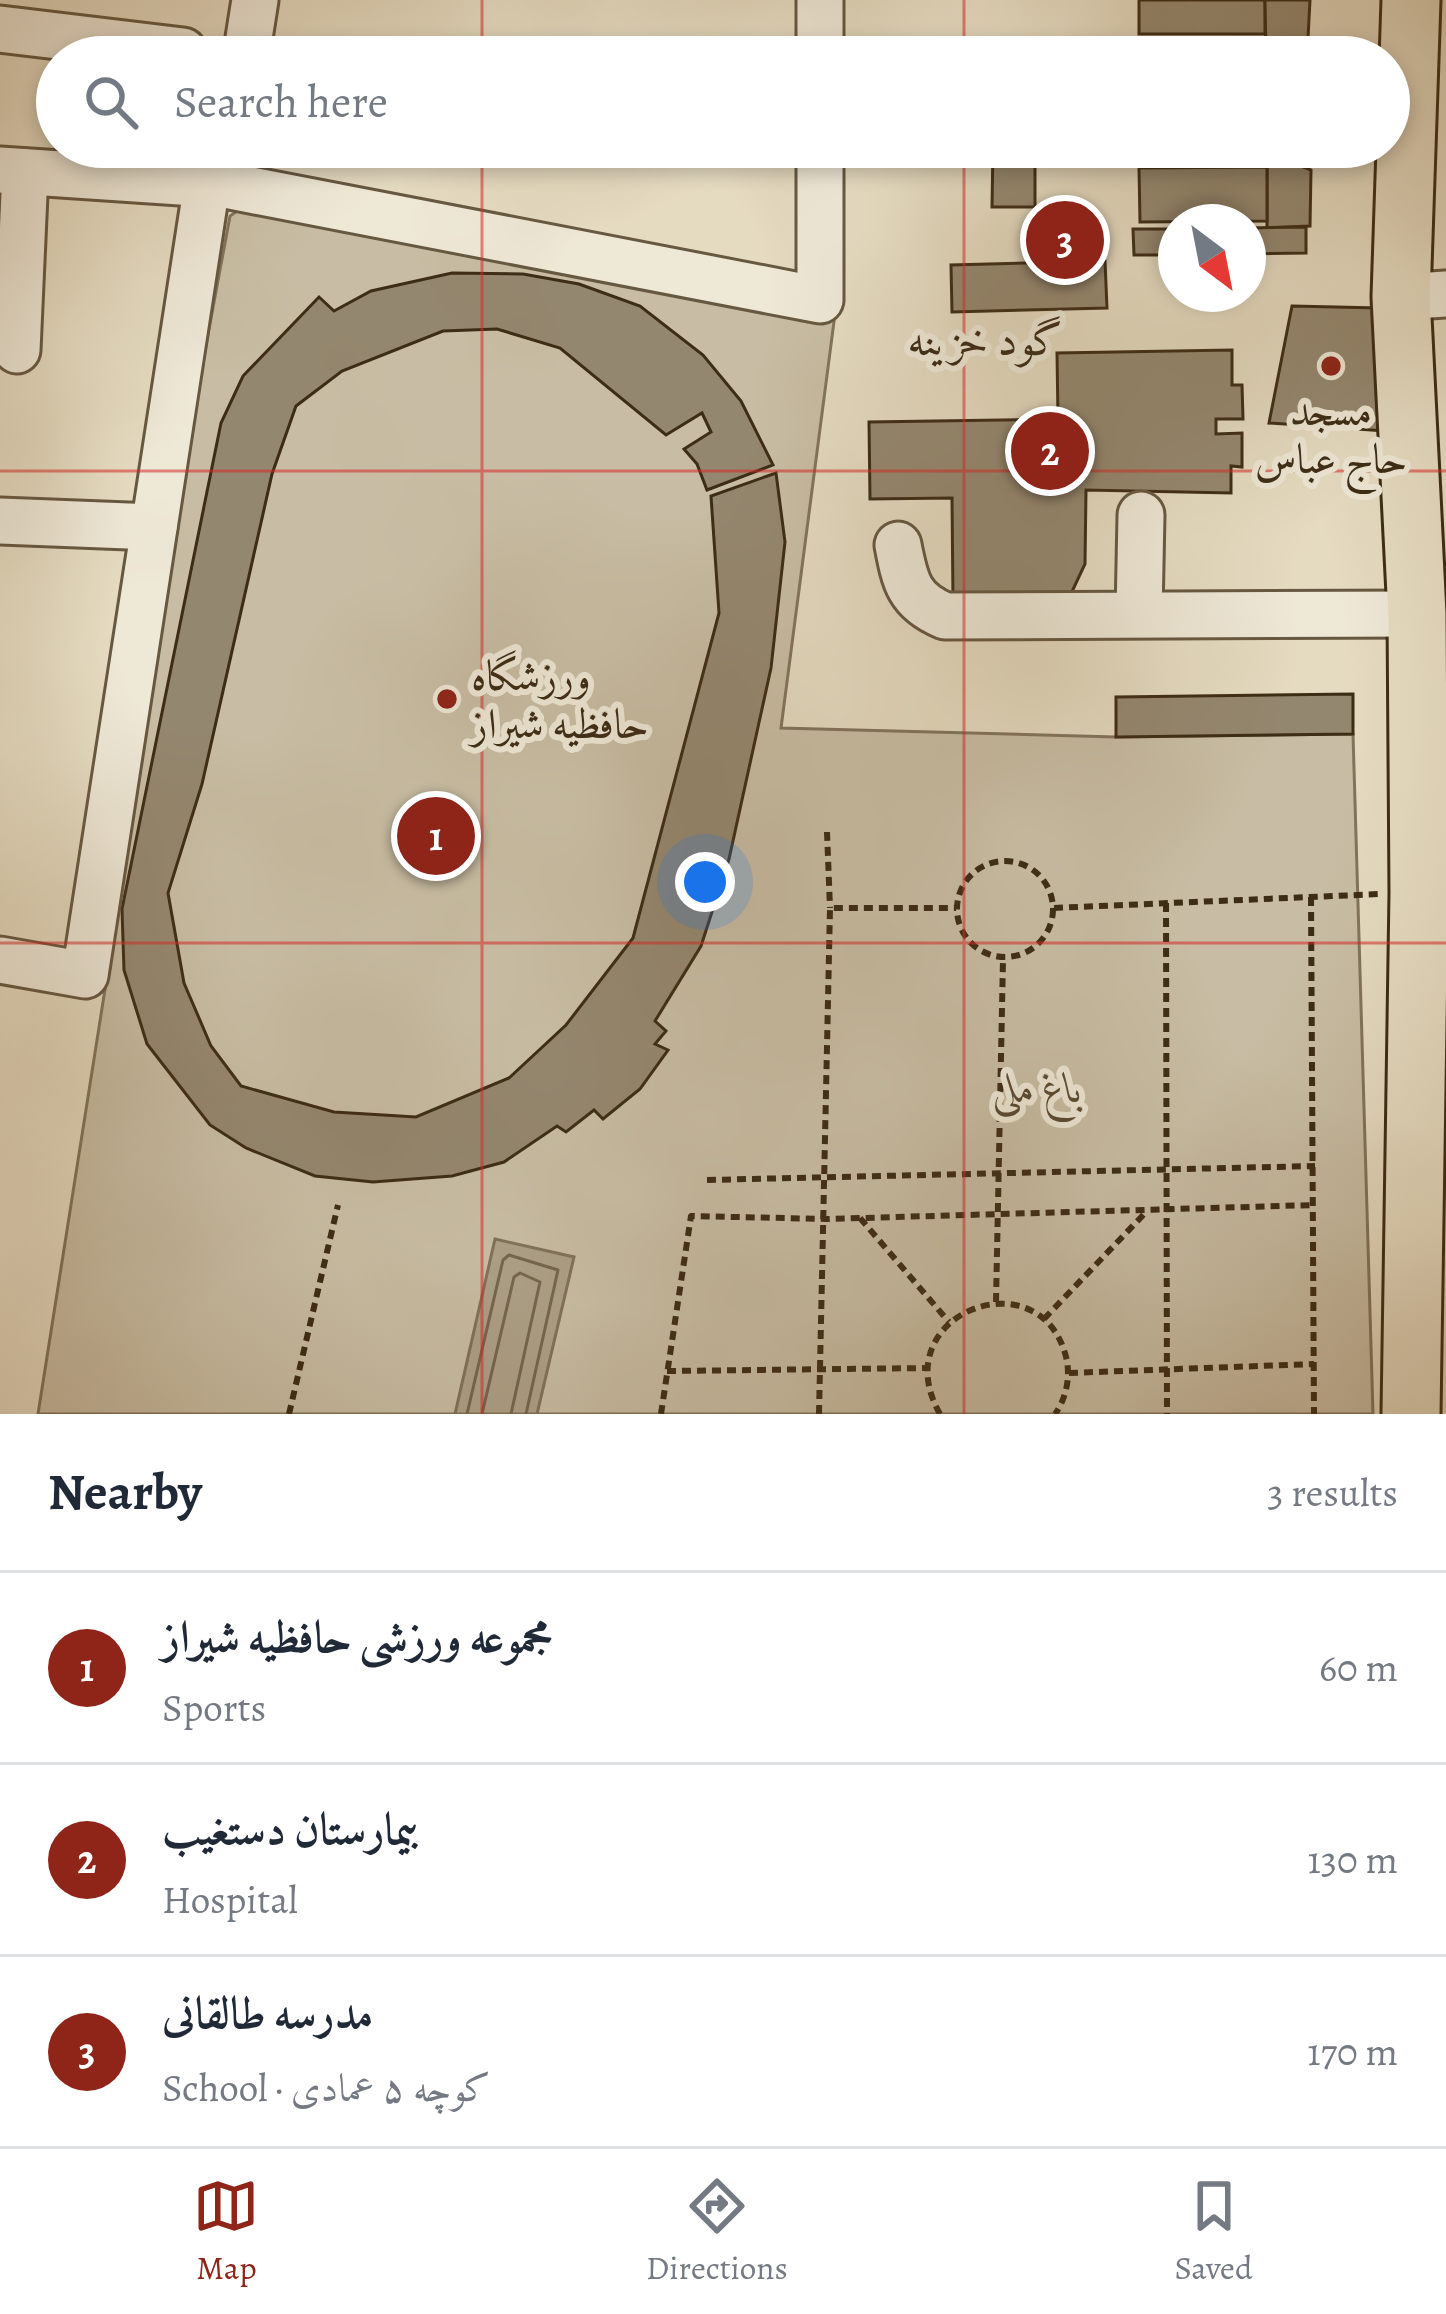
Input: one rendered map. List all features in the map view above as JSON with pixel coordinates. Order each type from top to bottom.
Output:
[{"type":"main road","points":[[1411,1414],[1426,637],[1423,18]]},
{"type":"street","points":[[249,36],[255,0]]},
{"type":"street","points":[[820,0],[820,36]]},
{"type":"street","points":[[0,29],[58,36]]},
{"type":"street","points":[[17,350],[13,171],[221,172],[820,300],[820,168]]},
{"type":"street","points":[[0,959],[85,975],[154,526],[221,172]]},
{"type":"street","points":[[1139,614],[1141,515]]},
{"type":"street","points":[[0,521],[154,526]]},
{"type":"street","points":[[898,545],[906,585],[919,605],[945,616],[1139,614],[1426,637]]},
{"type":"path","points":[[819,1414],[827,1219],[827,832]]},
{"type":"path","points":[[1006,862],[1037,873],[1049,888],[1054,908],[1045,938],[1022,955],[1004,958],[968,940],[956,908],[970,876],[1006,862]]},
{"type":"path","points":[[1054,908],[1419,893]]},
{"type":"path","points":[[1311,897],[1314,1414]]},
{"type":"path","points":[[1166,903],[1167,1414]]},
{"type":"path","points":[[830,908],[956,908]]},
{"type":"path","points":[[996,1302],[1004,958]]},
{"type":"path","points":[[707,1180],[1316,1166]]},
{"type":"path","points":[[289,1414],[338,1204]]},
{"type":"path","points":[[661,1414],[691,1216],[827,1219],[1315,1205]]},
{"type":"path","points":[[1045,1319],[1147,1211]]},
{"type":"path","points":[[860,1218],[949,1322]]},
{"type":"path","points":[[940,1414],[926,1368],[931,1347],[949,1322],[972,1307],[996,1302],[1017,1305],[1045,1319],[1063,1344],[1069,1373],[1055,1414]]},
{"type":"path","points":[[1069,1373],[1314,1364]]},
{"type":"path","points":[[667,1371],[926,1368]]},
{"type":"green space","name":"باغ ملی","points":[[251,201],[835,314],[781,728],[1116,737],[1353,734],[1373,1414],[38,1414],[106,983],[95,943],[230,216]]},
{"type":"water","points":[[495,1239],[574,1257],[537,1414],[455,1414]]},
{"type":"building","points":[[1139,0],[1265,0],[1265,34],[1139,34]]},
{"type":"building","points":[[1265,0],[1310,0],[1308,36],[1266,36]]},
{"type":"building","points":[[993,168],[1035,168],[1035,207],[992,207]]},
{"type":"building","points":[[1139,168],[1267,168],[1267,221],[1266,204],[1158,204],[1158,222],[1140,222]]},
{"type":"building","points":[[1267,168],[1311,170],[1310,226],[1267,228]]},
{"type":"building","points":[[1306,227],[1306,253],[1266,254],[1266,228]]},
{"type":"building","points":[[1133,229],[1158,229],[1158,255],[1134,255]]},
{"type":"building","points":[[1105,261],[1107,308],[952,312],[951,265]]},
{"type":"building","points":[[452,273],[523,274],[579,284],[640,306],[703,355],[741,401],[773,465],[707,490],[697,464],[684,449],[711,432],[702,413],[666,435],[560,348],[497,329],[443,331],[342,371],[296,406],[272,474],[202,784],[168,893],[184,983],[211,1046],[241,1086],[334,1112],[416,1117],[509,1078],[566,1025],[633,938],[719,613],[711,496],[776,473],[785,542],[771,668],[729,859],[701,946],[655,1021],[666,1031],[655,1044],[668,1050],[640,1089],[603,1119],[594,1110],[566,1132],[557,1126],[504,1162],[452,1176],[373,1182],[315,1176],[246,1148],[210,1125],[147,1044],[124,970],[122,909],[221,423],[243,376],[319,297],[334,311],[371,291]]},
{"type":"building","name":"مسجد حاج عباس","points":[[1292,306],[1379,308],[1384,431],[1269,423]]},
{"type":"building","points":[[1232,350],[1232,385],[1242,385],[1243,419],[1216,419],[1216,434],[1242,433],[1242,467],[1231,466],[1231,493],[1086,490],[1085,564],[1069,598],[953,600],[952,498],[870,499],[869,422],[1058,419],[1057,353]]},
{"type":"building","points":[[1353,694],[1353,734],[1116,737],[1116,697]]},
{"type":"place","name":"مدرسه طالقانی","points":[[1065,240]]},
{"type":"place","name":"مسجد حاج عباس","points":[[1331,366]]},
{"type":"place","name":"بیمارستان دستغیب","points":[[1050,451]]},
{"type":"place","name":"ورزشگاه حافظیه شیراز","points":[[447,699]]},
{"type":"place","name":"مجموعه ورزشی حافظیه شیراز","points":[[436,836]]},
{"type":"district","name":"گود خزینه","points":[[985,339]]}]
